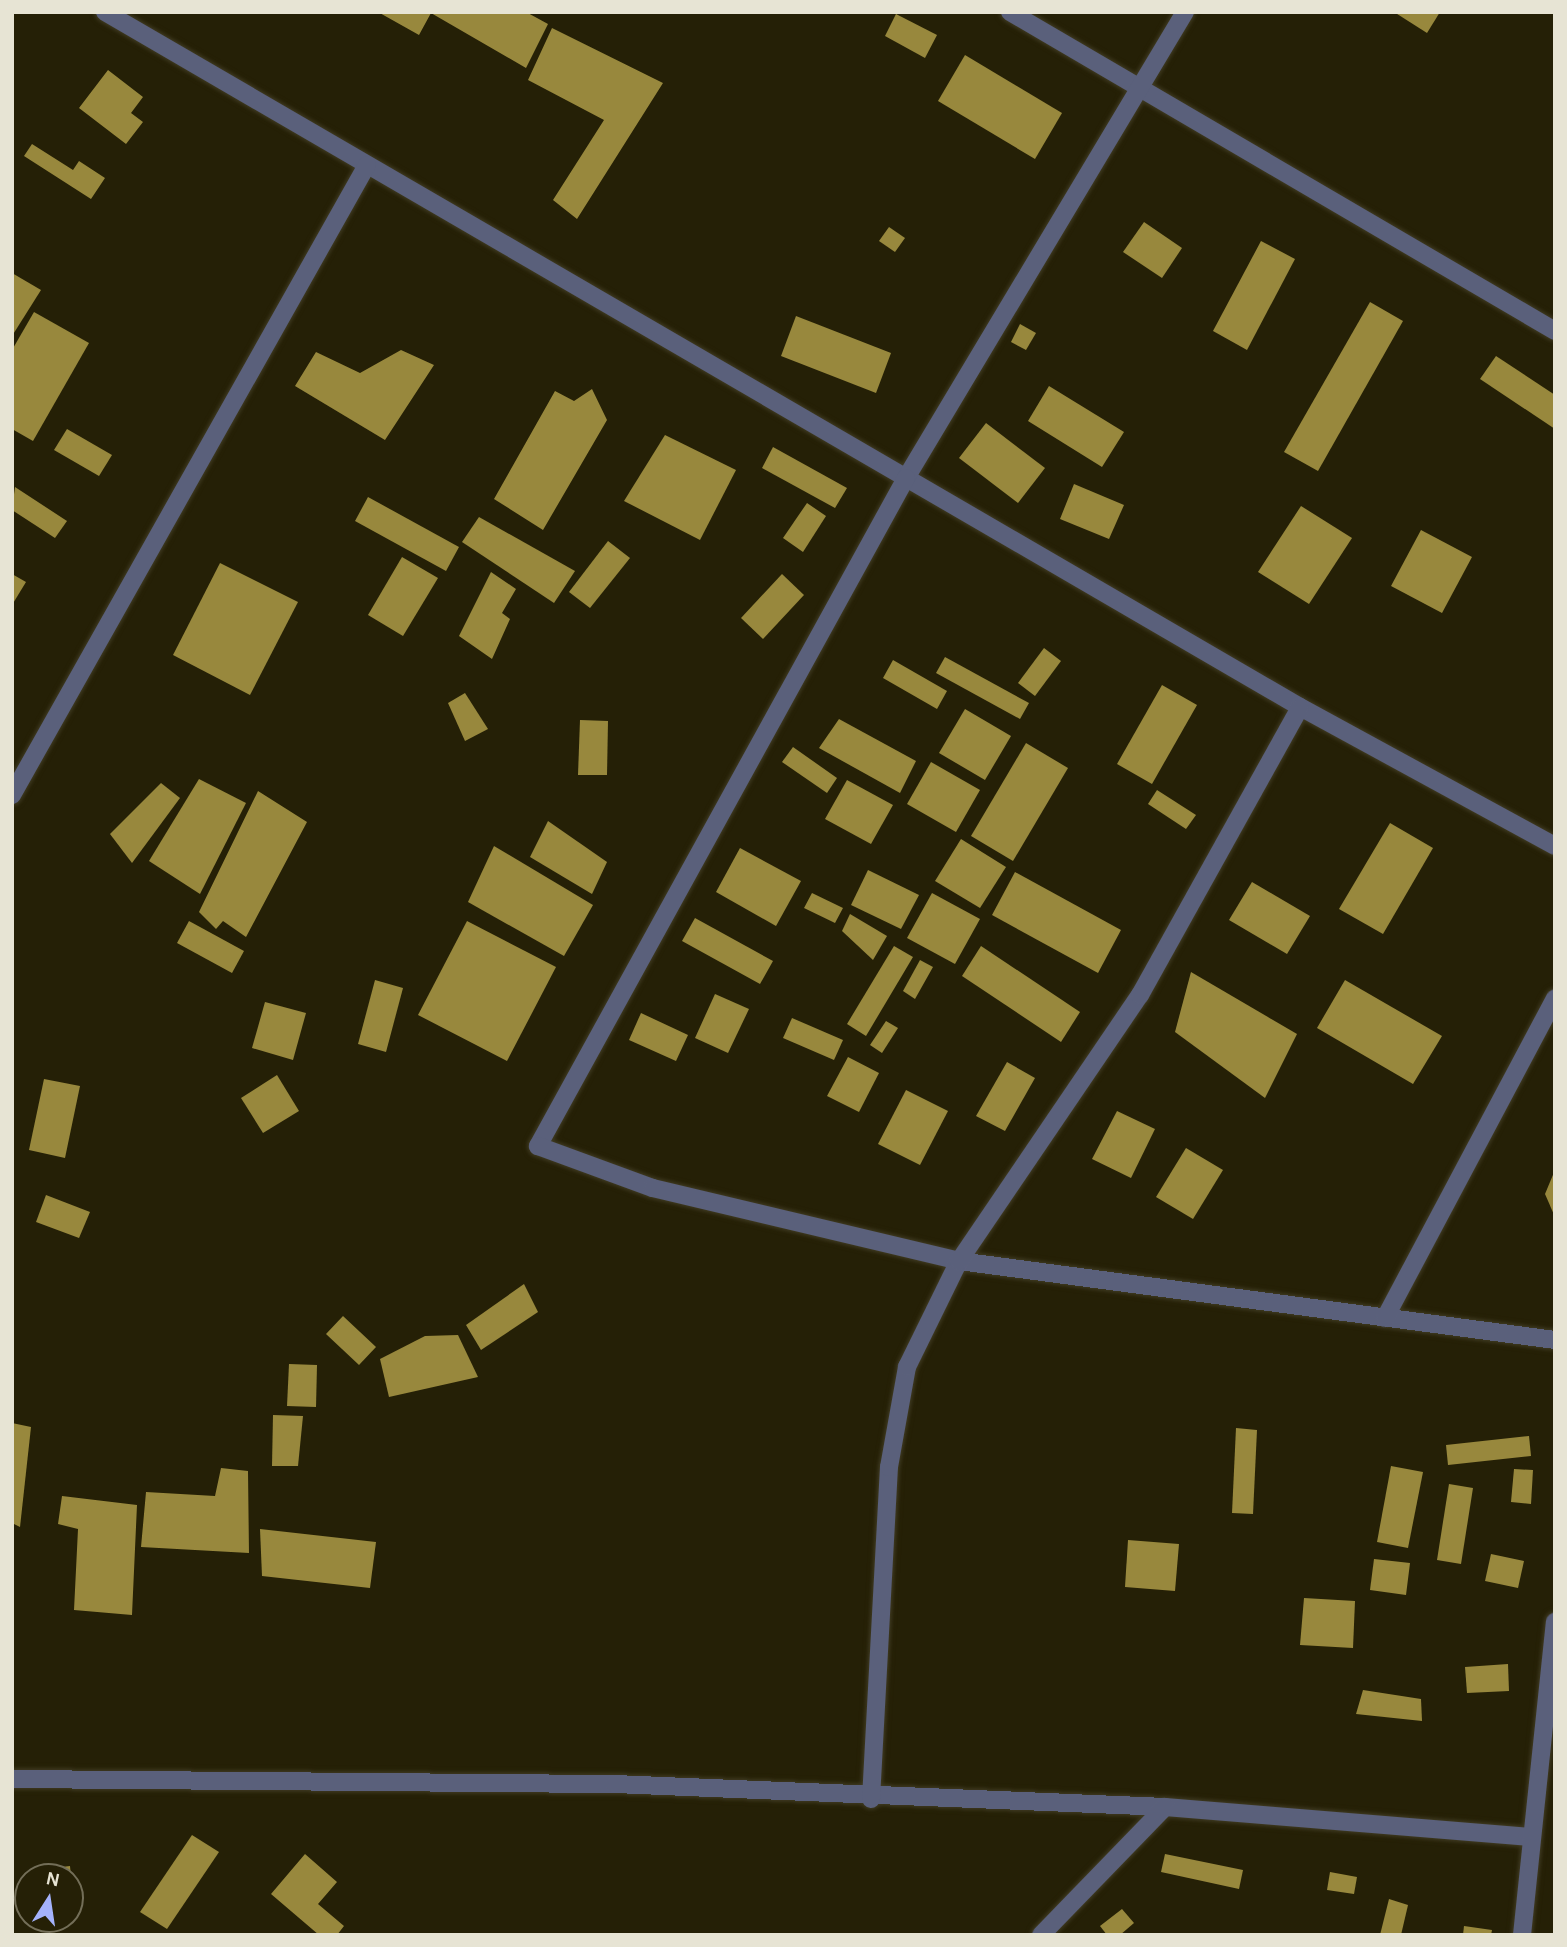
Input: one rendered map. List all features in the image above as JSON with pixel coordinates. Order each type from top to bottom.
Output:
[{"type":"street","points":[[105,12],[1300,707],[1555,846]]},
{"type":"street","points":[[1010,12],[1555,331]]},
{"type":"street","points":[[1185,12],[906,478],[538,1146],[653,1188],[959,1262],[1555,1340]]},
{"type":"street","points":[[12,795],[367,165]]},
{"type":"street","points":[[871,1799],[889,1467],[907,1367],[959,1262],[1140,995],[1300,707]]},
{"type":"street","points":[[1385,1318],[1555,998]]},
{"type":"street","points":[[1522,1935],[1555,1622]]},
{"type":"street","points":[[12,1779],[615,1784],[871,1799],[1165,1807],[1531,1837]]},
{"type":"street","points":[[1041,1935],[1165,1807]]},
{"type":"building","points":[[378,12],[526,12],[548,24],[526,68],[431,13],[419,35]]},
{"type":"building","points":[[1394,12],[1440,12],[1427,33]]},
{"type":"building","points":[[896,14],[937,35],[925,58],[885,36]]},
{"type":"building","points":[[552,28],[663,83],[577,219],[553,200],[604,120],[528,80]]},
{"type":"building","points":[[965,55],[1062,113],[1035,159],[938,101]]},
{"type":"building","points":[[108,70],[143,97],[131,113],[143,122],[126,144],[79,108]]},
{"type":"building","points":[[32,144],[73,170],[79,161],[105,178],[91,199],[24,156]]},
{"type":"building","points":[[1144,222],[1182,248],[1162,278],[1123,252]]},
{"type":"building","points":[[889,227],[905,238],[895,252],[879,241]]},
{"type":"building","points":[[1261,241],[1295,259],[1247,350],[1213,331]]},
{"type":"building","points":[[12,273],[41,290],[12,336]]},
{"type":"building","points":[[1370,302],[1403,321],[1318,471],[1284,452]]},
{"type":"building","points":[[34,312],[89,343],[33,441],[12,429],[12,350]]},
{"type":"building","points":[[796,316],[891,353],[876,393],[781,356]]},
{"type":"building","points":[[1020,324],[1036,333],[1026,350],[1011,342]]},
{"type":"building","points":[[401,350],[434,365],[385,440],[295,386],[316,352],[360,373]]},
{"type":"building","points":[[1496,356],[1555,395],[1555,429],[1480,379]]},
{"type":"building","points":[[1049,386],[1124,432],[1102,467],[1028,421]]},
{"type":"building","points":[[592,389],[607,420],[543,530],[494,499],[555,391],[574,401]]},
{"type":"building","points":[[986,423],[1045,468],[1018,503],[959,458]]},
{"type":"building","points":[[67,429],[112,455],[99,476],[54,450]]},
{"type":"building","points":[[665,435],[736,470],[700,540],[624,501]]},
{"type":"building","points":[[773,447],[847,488],[835,508],[762,468]]},
{"type":"building","points":[[1074,484],[1124,505],[1109,539],[1060,519]]},
{"type":"building","points":[[15,487],[67,521],[55,538],[12,510]]},
{"type":"building","points":[[368,497],[459,547],[446,571],[355,521]]},
{"type":"building","points":[[807,503],[826,516],[803,552],[783,538]]},
{"type":"building","points":[[1301,506],[1352,538],[1309,604],[1258,572]]},
{"type":"building","points":[[479,517],[575,571],[554,603],[462,542]]},
{"type":"building","points":[[1421,530],[1472,557],[1442,613],[1391,586]]},
{"type":"building","points":[[608,541],[630,558],[590,608],[569,592]]},
{"type":"building","points":[[402,557],[438,578],[403,636],[368,615]]},
{"type":"building","points":[[220,563],[298,602],[250,695],[173,655]]},
{"type":"building","points":[[491,572],[516,589],[502,613],[510,619],[492,659],[459,636]]},
{"type":"building","points":[[12,574],[26,582],[12,605]]},
{"type":"building","points":[[782,574],[804,595],[763,639],[741,618]]},
{"type":"building","points":[[1044,648],[1061,661],[1035,696],[1018,683]]},
{"type":"building","points":[[945,657],[1029,703],[1020,719],[936,673]]},
{"type":"building","points":[[893,660],[947,691],[937,709],[883,678]]},
{"type":"building","points":[[1162,685],[1197,705],[1152,784],[1117,764]]},
{"type":"building","points":[[465,693],[488,729],[465,741],[448,703]]},
{"type":"building","points":[[965,709],[1011,736],[985,780],[939,753]]},
{"type":"building","points":[[839,719],[916,761],[900,793],[819,748]]},
{"type":"building","points":[[580,720],[608,721],[607,775],[578,775]]},
{"type":"building","points":[[1026,743],[1068,768],[1013,861],[971,836]]},
{"type":"building","points":[[793,747],[837,778],[827,793],[782,762]]},
{"type":"building","points":[[931,762],[980,790],[956,832],[907,804]]},
{"type":"building","points":[[199,779],[246,803],[200,894],[149,861]]},
{"type":"building","points":[[847,780],[893,805],[871,844],[825,819]]},
{"type":"building","points":[[161,783],[180,798],[132,863],[110,834]]},
{"type":"building","points":[[1157,790],[1196,815],[1186,829],[1148,804]]},
{"type":"building","points":[[258,791],[307,822],[246,937],[223,921],[216,929],[199,912]]},
{"type":"building","points":[[548,821],[607,862],[592,894],[530,857]]},
{"type":"building","points":[[1390,823],[1433,848],[1383,934],[1339,909]]},
{"type":"building","points":[[961,839],[1006,867],[980,908],[935,881]]},
{"type":"building","points":[[494,846],[593,905],[564,956],[468,902]]},
{"type":"building","points":[[740,848],[801,881],[776,926],[716,892]]},
{"type":"building","points":[[868,870],[919,895],[901,929],[851,905]]},
{"type":"building","points":[[1015,872],[1121,930],[1098,973],[992,915]]},
{"type":"building","points":[[1252,882],[1310,916],[1287,954],[1229,920]]},
{"type":"building","points":[[812,893],[843,908],[835,923],[804,908]]},
{"type":"building","points":[[932,893],[980,919],[955,964],[907,938]]},
{"type":"building","points":[[850,914],[887,936],[873,960],[842,931]]},
{"type":"building","points":[[695,918],[773,961],[760,984],[682,941]]},
{"type":"building","points":[[189,921],[244,951],[232,973],[177,943]]},
{"type":"building","points":[[467,921],[556,967],[507,1061],[418,1015]]},
{"type":"building","points":[[894,946],[913,957],[866,1036],[847,1024]]},
{"type":"building","points":[[981,946],[1080,1012],[1061,1042],[962,976]]},
{"type":"building","points":[[920,960],[933,967],[915,999],[903,991]]},
{"type":"building","points":[[1191,972],[1297,1034],[1265,1098],[1175,1032]]},
{"type":"building","points":[[375,980],[403,988],[386,1052],[358,1044]]},
{"type":"building","points":[[1345,980],[1442,1036],[1413,1084],[1317,1028]]},
{"type":"building","points":[[715,994],[749,1009],[728,1053],[695,1038]]},
{"type":"building","points":[[265,1002],[306,1013],[293,1060],[252,1048]]},
{"type":"building","points":[[641,1013],[688,1035],[676,1061],[629,1040]]},
{"type":"building","points":[[792,1018],[843,1040],[834,1060],[783,1038]]},
{"type":"building","points":[[886,1021],[898,1028],[882,1053],[870,1045]]},
{"type":"building","points":[[848,1057],[879,1073],[859,1112],[827,1096]]},
{"type":"building","points":[[1007,1062],[1035,1078],[1005,1131],[976,1116]]},
{"type":"building","points":[[277,1075],[299,1111],[263,1133],[241,1098]]},
{"type":"building","points":[[44,1079],[80,1086],[65,1158],[29,1150]]},
{"type":"building","points":[[906,1090],[948,1111],[920,1165],[878,1144]]},
{"type":"building","points":[[1117,1111],[1155,1129],[1131,1178],[1092,1159]]},
{"type":"building","points":[[1186,1148],[1223,1170],[1193,1219],[1156,1197]]},
{"type":"building","points":[[1555,1170],[1555,1217],[1545,1194]]},
{"type":"building","points":[[46,1195],[90,1212],[79,1238],[36,1222]]},
{"type":"building","points":[[524,1284],[538,1312],[481,1350],[466,1325]]},
{"type":"building","points":[[343,1316],[376,1347],[359,1365],[326,1334]]},
{"type":"building","points":[[458,1335],[478,1377],[389,1397],[380,1359],[425,1336]]},
{"type":"building","points":[[289,1364],[317,1365],[316,1407],[287,1406]]},
{"type":"building","points":[[273,1415],[303,1416],[298,1466],[272,1466]]},
{"type":"building","points":[[12,1423],[31,1427],[20,1527],[12,1523]]},
{"type":"building","points":[[1236,1428],[1257,1430],[1253,1514],[1232,1513]]},
{"type":"building","points":[[1529,1436],[1531,1456],[1448,1465],[1446,1445]]},
{"type":"building","points":[[1391,1466],[1423,1472],[1408,1548],[1377,1542]]},
{"type":"building","points":[[221,1468],[248,1471],[249,1553],[141,1547],[146,1492],[215,1496]]},
{"type":"building","points":[[1514,1469],[1533,1470],[1531,1504],[1511,1502]]},
{"type":"building","points":[[1449,1484],[1473,1488],[1461,1564],[1437,1560]]},
{"type":"building","points":[[62,1496],[137,1505],[132,1615],[74,1610],[78,1529],[58,1524]]},
{"type":"building","points":[[260,1529],[376,1542],[370,1588],[262,1576]]},
{"type":"building","points":[[1128,1540],[1179,1544],[1175,1591],[1125,1587]]},
{"type":"building","points":[[1491,1554],[1524,1561],[1518,1588],[1485,1581]]},
{"type":"building","points":[[1374,1559],[1410,1563],[1406,1595],[1370,1590]]},
{"type":"building","points":[[1304,1598],[1355,1601],[1353,1648],[1300,1645]]},
{"type":"building","points":[[1508,1664],[1509,1691],[1467,1693],[1465,1667]]},
{"type":"building","points":[[1363,1690],[1421,1699],[1422,1721],[1356,1714]]},
{"type":"building","points":[[192,1835],[219,1852],[167,1929],[140,1912]]},
{"type":"building","points":[[305,1854],[337,1882],[318,1904],[344,1926],[337,1935],[319,1935],[271,1894]]},
{"type":"building","points":[[1165,1854],[1243,1870],[1239,1889],[1161,1872]]},
{"type":"building","points":[[1330,1872],[1357,1877],[1354,1894],[1327,1890]]},
{"type":"building","points":[[1389,1899],[1408,1905],[1401,1935],[1380,1935]]},
{"type":"building","points":[[1122,1909],[1134,1923],[1120,1935],[1107,1935],[1100,1926]]},
{"type":"building","points":[[1464,1926],[1492,1930],[1491,1935],[1463,1935]]}]
